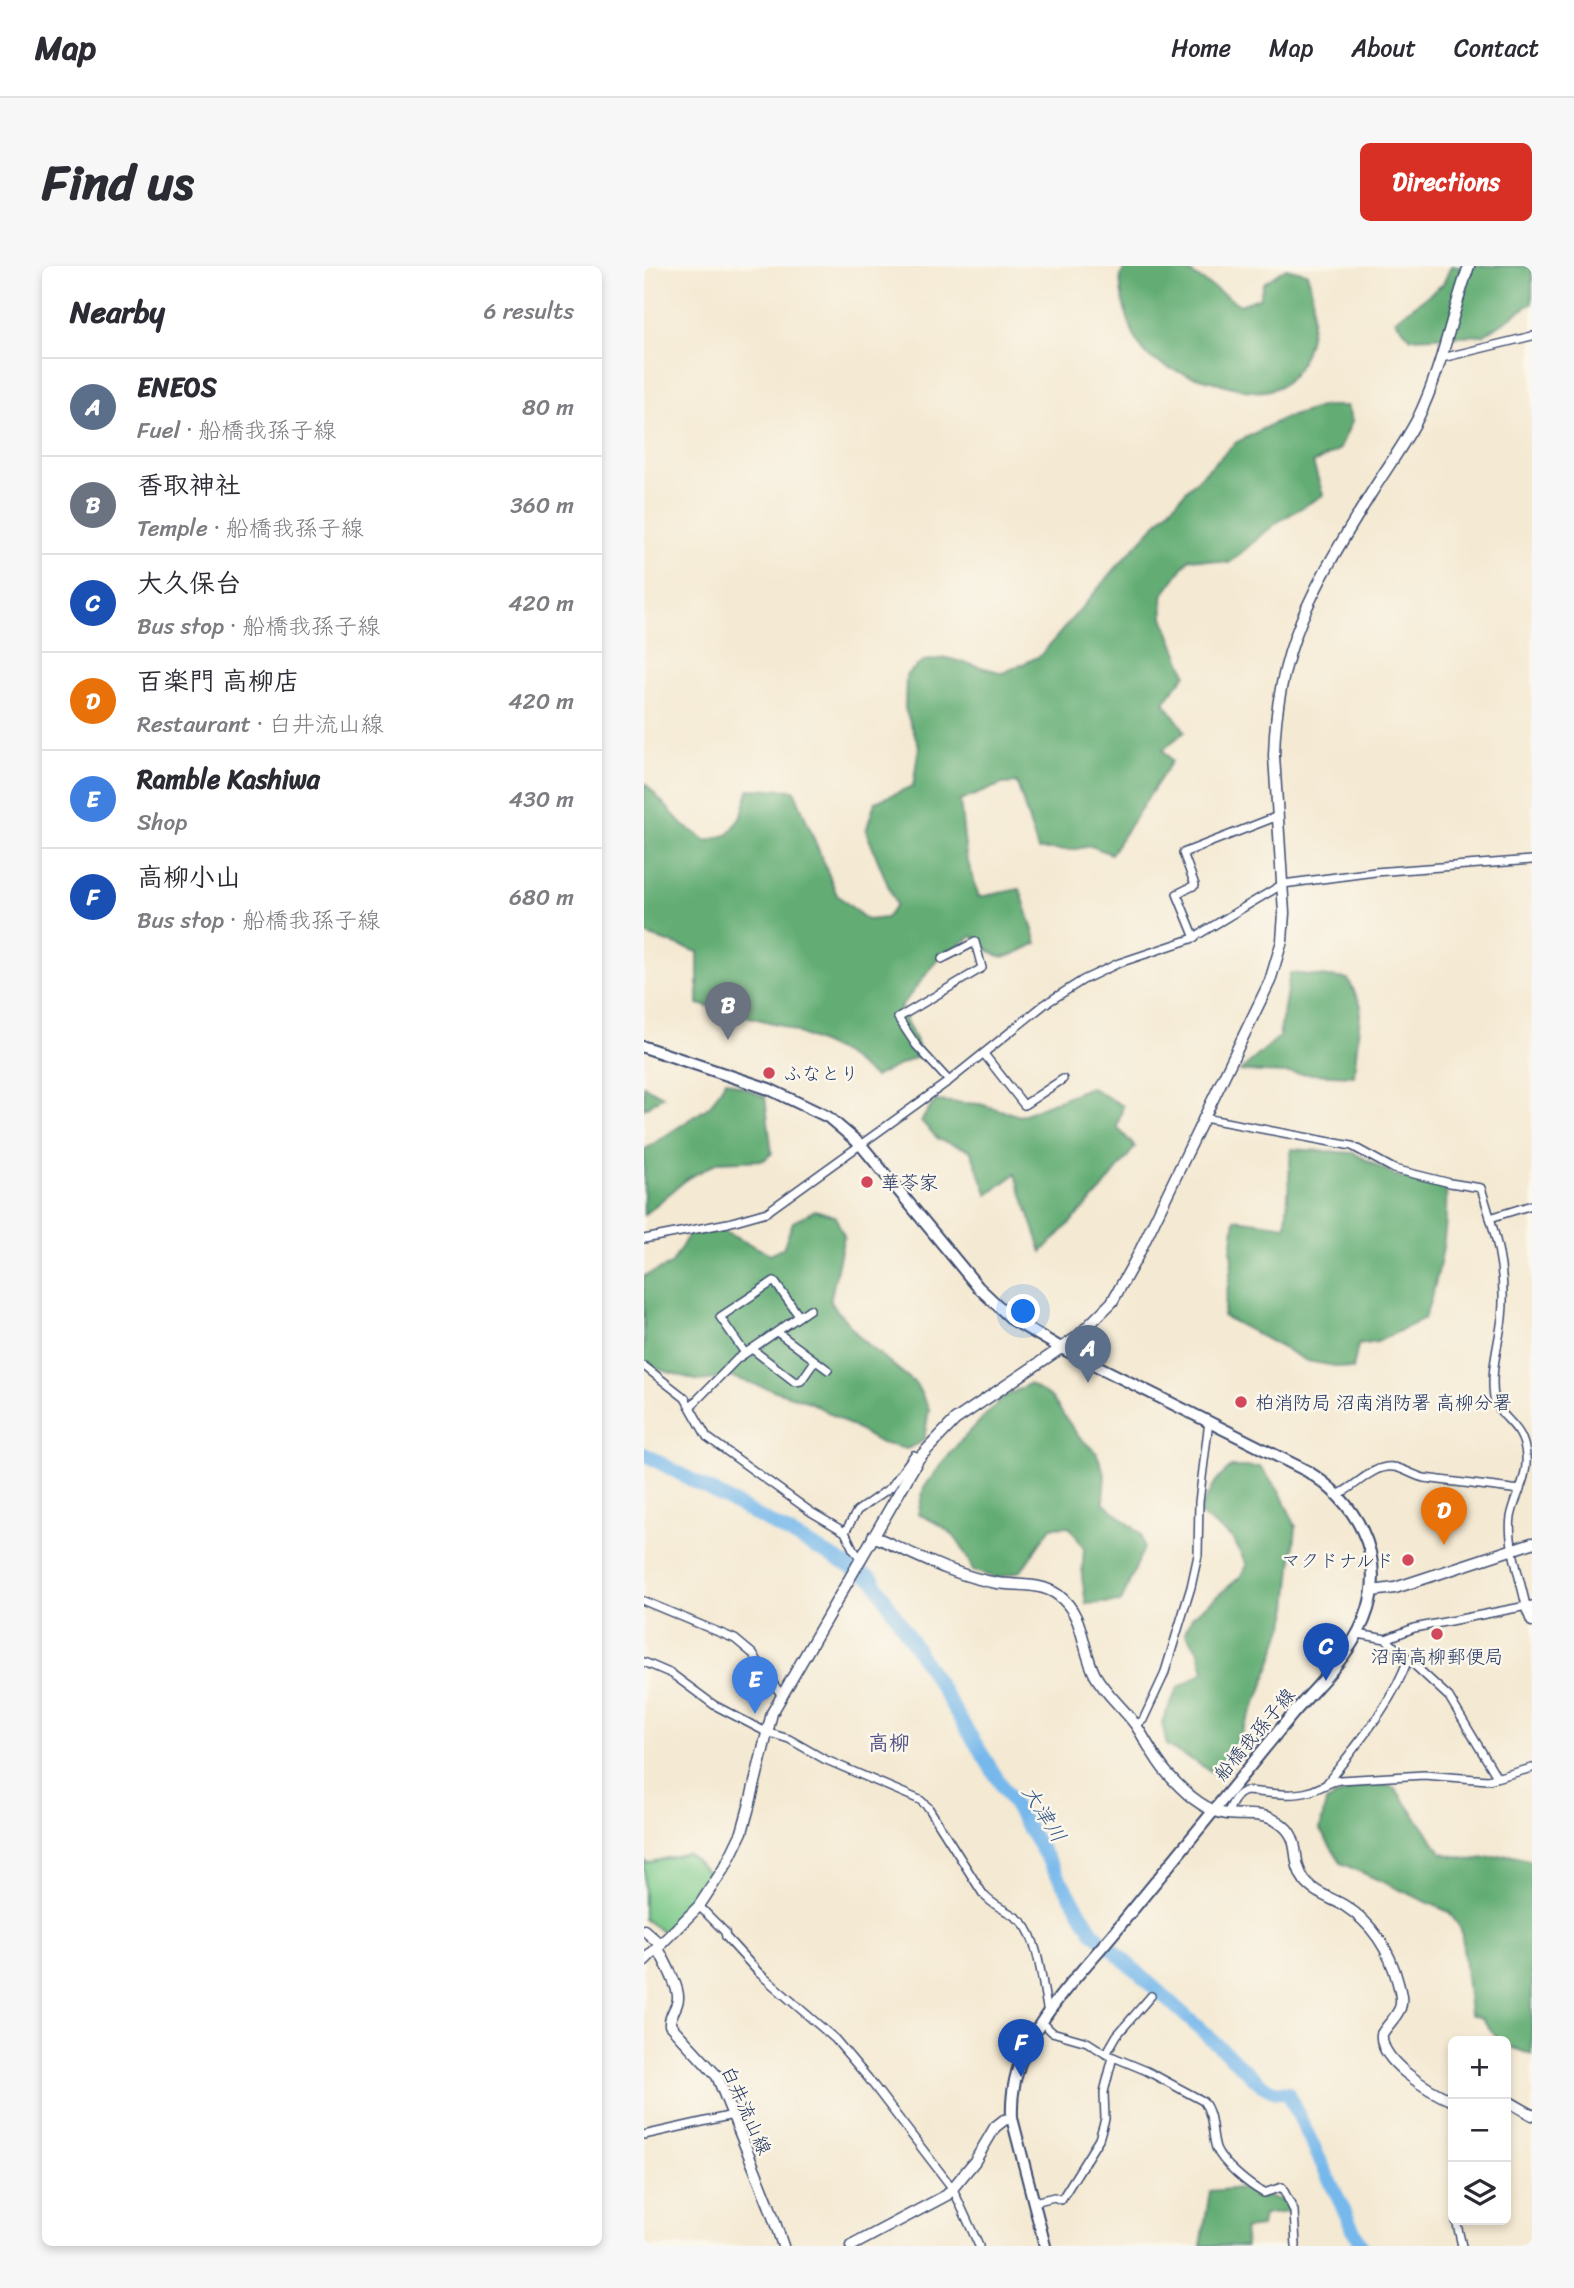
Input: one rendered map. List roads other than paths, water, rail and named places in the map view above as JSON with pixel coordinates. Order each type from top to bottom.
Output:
[{"type":"main road","name":"船橋我孫子線","points":[[644,1047],[790,1097],[828,1117],[861,1144],[978,1287],[1013,1320],[1062,1348],[1307,1471],[1339,1494],[1364,1533],[1369,1550],[1372,1591],[1357,1634],[1337,1664],[1212,1811],[1045,2018],[1025,2052],[1016,2076],[1011,2102],[1012,2118],[1045,2246]]},
{"type":"street","points":[[644,1961],[699,1906],[726,1865],[742,1832],[772,1713],[919,1458],[955,1420],[1076,1338],[1112,1302],[1138,1256],[1277,962],[1284,913],[1275,730],[1281,683],[1297,628],[1325,571],[1418,417],[1442,358],[1469,266]]},
{"type":"street","points":[[1442,358],[1532,336]]},
{"type":"street","points":[[1195,937],[1177,894],[1195,886],[1184,853],[1278,816]]},
{"type":"street","points":[[644,1239],[728,1223],[767,1212],[949,1082],[1025,1019],[1083,980],[1119,963],[1195,937],[1283,884],[1374,872],[1532,860]]},
{"type":"street","points":[[942,959],[975,942],[982,968],[898,1018],[916,1045],[949,1082]]},
{"type":"street","points":[[984,1054],[1024,1105],[1063,1079]]},
{"type":"street","points":[[1204,1118],[1352,1146],[1394,1169],[1481,1188],[1499,1243],[1503,1287],[1502,1320],[1494,1359],[1494,1397],[1500,1410],[1518,1429],[1524,1441],[1526,1476],[1511,1524],[1514,1549],[1532,1621]]},
{"type":"street","points":[[1490,1219],[1532,1205]]},
{"type":"street","points":[[799,1316],[774,1281],[720,1317],[749,1351],[795,1382],[801,1381],[815,1361]]},
{"type":"street","points":[[691,1406],[749,1351],[810,1309]]},
{"type":"street","points":[[777,1332],[828,1370]]},
{"type":"street","points":[[644,1366],[685,1398],[707,1437],[811,1512],[845,1532],[860,1560]]},
{"type":"street","points":[[1136,1726],[1143,1720],[1164,1675],[1191,1587],[1198,1555],[1199,1502],[1209,1420]]},
{"type":"street","points":[[845,1532],[857,1511],[891,1487],[914,1455],[919,1458]]},
{"type":"street","points":[[1339,1494],[1379,1469],[1395,1466],[1411,1475],[1424,1478],[1520,1490]]},
{"type":"street","points":[[873,1536],[960,1573],[995,1583],[1042,1587],[1058,1595],[1076,1616],[1097,1678],[1136,1726],[1168,1774],[1212,1811],[1261,1815],[1285,1827],[1295,1842],[1296,1861],[1304,1880],[1318,1892],[1354,1912],[1380,1940],[1394,1967],[1402,1999],[1398,2013],[1382,2034],[1383,2048],[1393,2061],[1430,2090],[1449,2099]]},
{"type":"street","points":[[1372,1591],[1395,1588],[1532,1543]]},
{"type":"street","points":[[644,1601],[735,1639],[753,1654],[782,1696]]},
{"type":"street","points":[[1385,1639],[1414,1628],[1529,1606]]},
{"type":"street","points":[[1357,1634],[1385,1639],[1449,1697],[1497,1777]]},
{"type":"street","points":[[1327,1783],[1384,1703],[1408,1659]]},
{"type":"street","points":[[644,1662],[648,1667],[672,1674],[714,1705],[766,1732],[779,1735],[824,1759],[912,1796],[928,1807],[990,1903],[1027,1927],[1033,1944],[1045,2018],[1052,2032],[1079,2038],[1203,2101],[1209,2108],[1216,2149],[1226,2164],[1264,2193],[1282,2187],[1294,2211],[1296,2246]]},
{"type":"street","points":[[1227,1814],[1234,1798],[1246,1790],[1296,1794],[1340,1780],[1424,1775],[1488,1780],[1532,1768]]},
{"type":"street","points":[[699,1906],[759,1973],[835,2039],[868,2078],[953,2189],[979,2246]]},
{"type":"street","name":"白井流山線","points":[[644,1930],[661,1945],[658,1948],[679,1999],[670,2025],[717,2076],[783,2246]]},
{"type":"street","points":[[1034,2202],[1054,2197],[1061,2200],[1100,2139],[1105,2119],[1104,2092],[1110,2056],[1117,2035],[1151,1996]]},
{"type":"street","points":[[1511,2103],[1532,2115]]},
{"type":"street","points":[[644,2135],[733,2115]]},
{"type":"street","points":[[852,2246],[953,2189],[975,2161],[995,2127],[1012,2118]]},
{"type":"street","points":[[1457,2225],[1461,2246]]},
{"type":"waterway","name":"大津川","points":[[644,1454],[873,1579],[1093,1932],[1263,2086],[1276,2092],[1288,2093],[1361,2246]]},
{"type":"place","name":"香取神社","points":[[728,1040]]},
{"type":"place","name":"ふなとり","points":[[769,1073]]},
{"type":"place","name":"華苓家","points":[[867,1182]]},
{"type":"place","name":"ENEOS","points":[[1088,1383]]},
{"type":"place","name":"柏消防局 沼南消防署 高柳分署","points":[[1241,1402]]},
{"type":"place","name":"百楽門 高柳店","points":[[1444,1545]]},
{"type":"place","name":"マクドナルド","points":[[1408,1560]]},
{"type":"place","name":"沼南高柳郵便局","points":[[1437,1634]]},
{"type":"place","name":"大久保台","points":[[1326,1681]]},
{"type":"place","name":"Ramble Kashiwa","points":[[755,1714]]},
{"type":"place","name":"高柳小山","points":[[1021,2077]]},
{"type":"district","name":"高柳","points":[[889,1743]]}]
